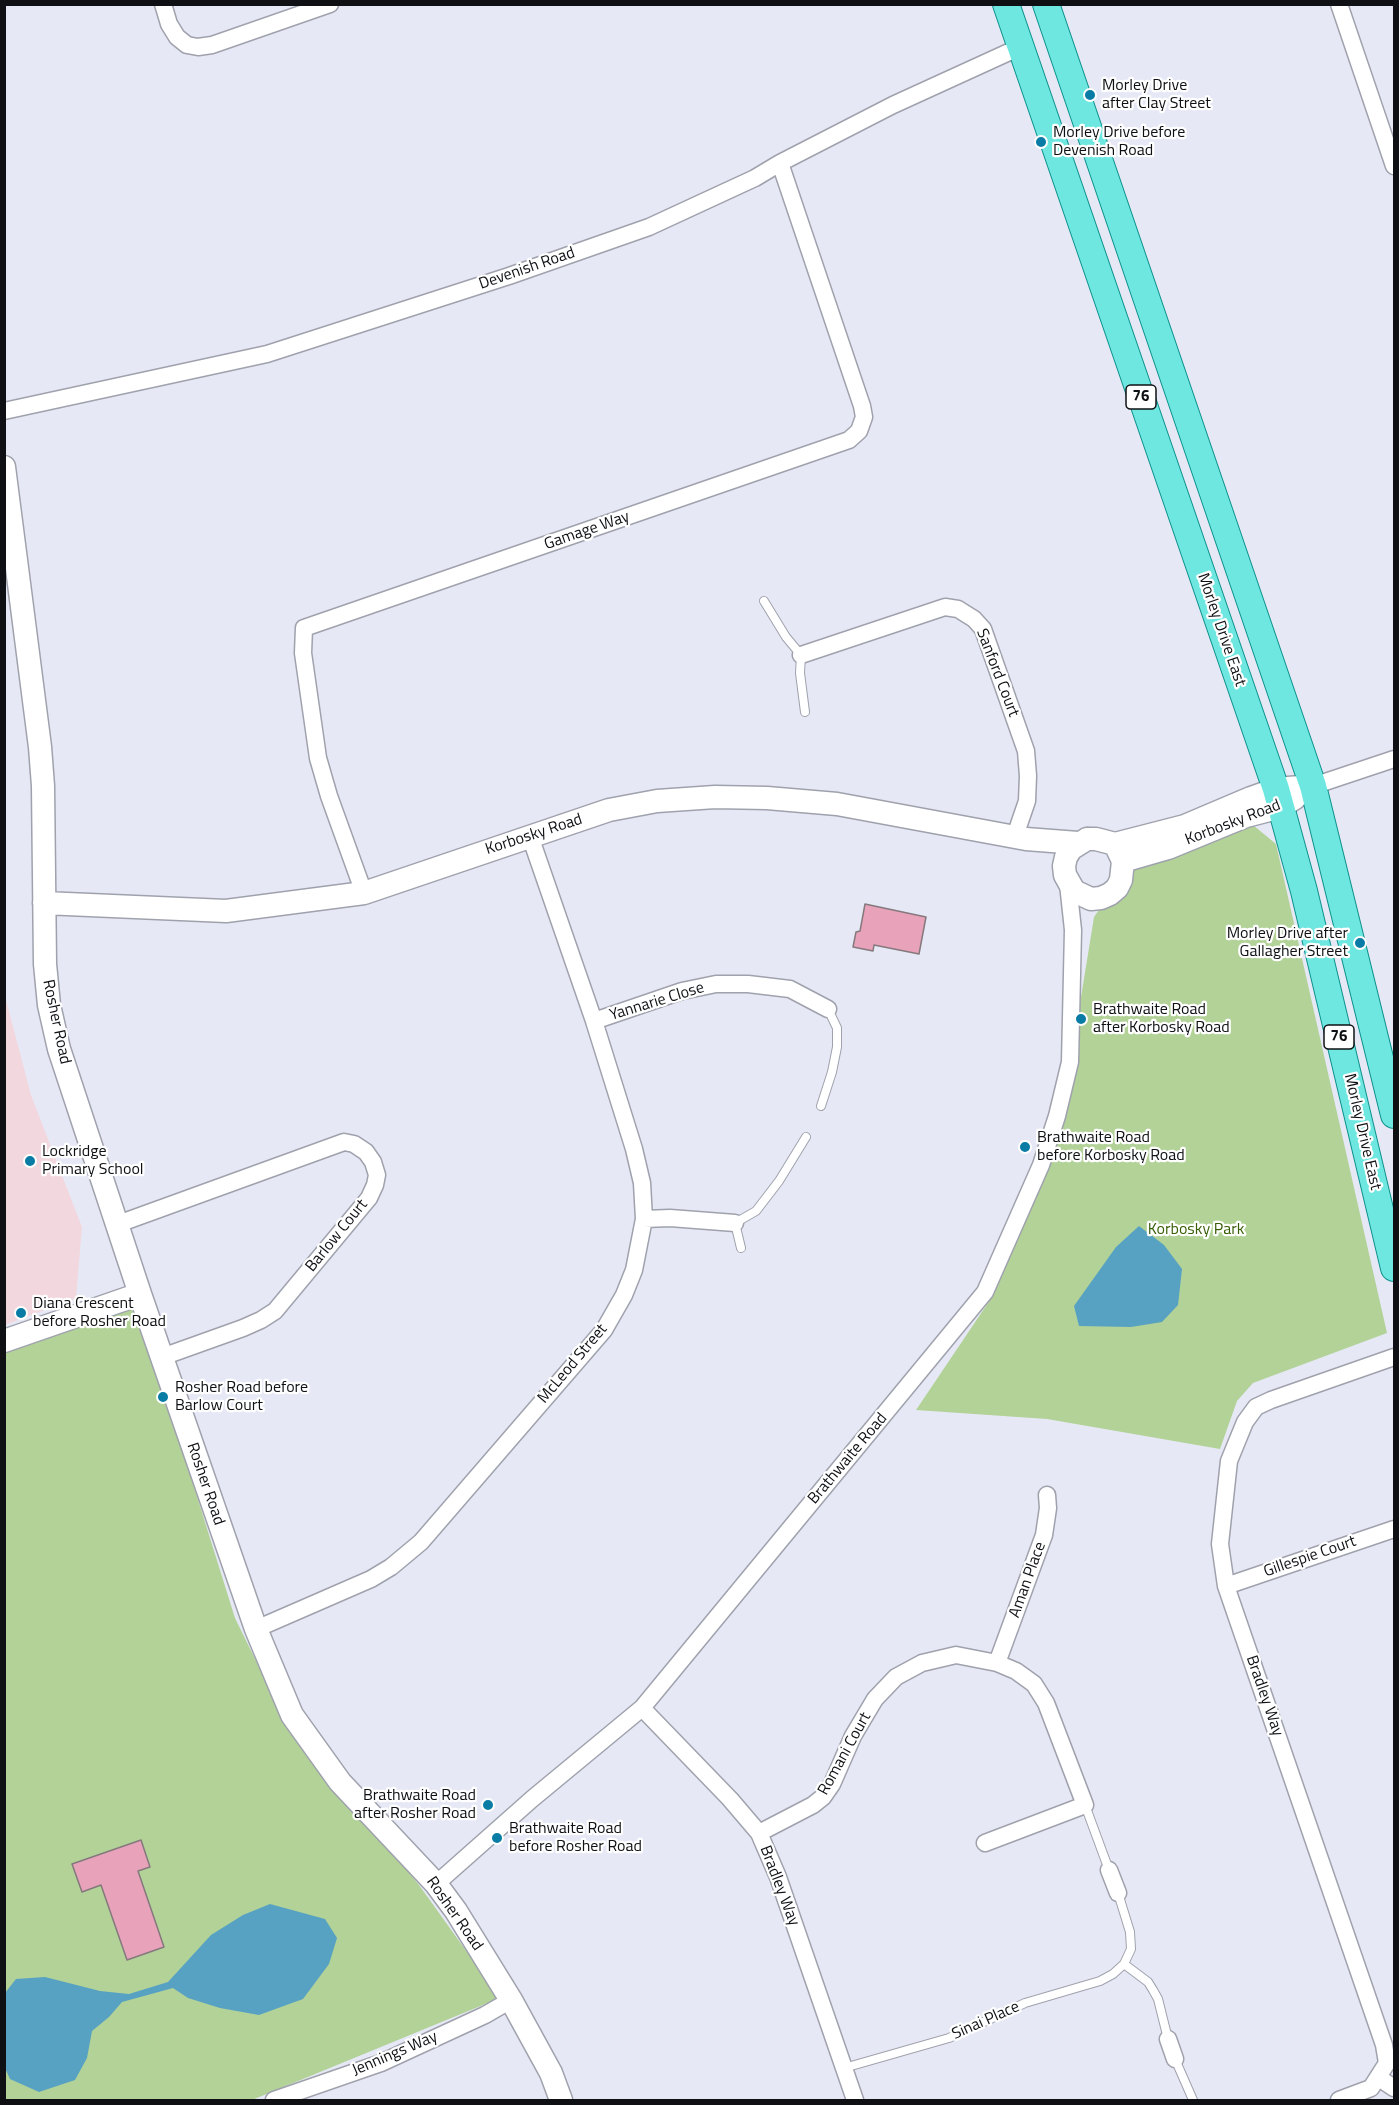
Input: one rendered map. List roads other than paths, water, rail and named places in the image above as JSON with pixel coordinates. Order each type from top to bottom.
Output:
[{"type":"main road","name":"Morley Drive East","points":[[1006,4],[1279,798],[1307,902],[1395,1268]]},
{"type":"main road","name":"76","points":[[1046,4],[1313,786],[1389,1067],[1395,1115]]},
{"type":"street","points":[[163,4],[169,24],[177,37],[187,45],[198,47],[212,45],[330,4]]},
{"type":"street","points":[[1339,4],[1395,166]]},
{"type":"street","name":"Devenish Road","points":[[4,411],[267,354],[509,276],[649,227],[755,178],[904,100],[1020,47]]},
{"type":"street","name":"Gamage Way","points":[[364,893],[329,796],[318,758],[303,653],[304,628],[849,440],[859,430],[864,417],[862,406],[780,163]]},
{"type":"street","name":"Rosher Road","points":[[5,474],[40,747],[43,786],[45,964],[49,1005],[59,1049],[140,1294],[256,1629],[292,1715],[340,1782],[436,1884],[456,1911],[511,2000],[550,2073],[561,2100]]},
{"type":"street","name":"Sanford Court","points":[[801,655],[945,607],[958,609],[974,619],[982,629],[1026,751],[1027,801],[1021,837]]},
{"type":"street","points":[[1313,786],[1395,759]]},
{"type":"street","name":"Korbosky Road","points":[[1119,853],[1178,844],[1246,816],[1279,798],[1313,786]]},
{"type":"street","name":"Korbosky Road","points":[[44,903],[226,911],[364,893],[609,810],[657,801],[715,797],[767,798],[837,804],[1021,837],[1078,843]]},
{"type":"street","name":"McLeod Street","points":[[256,1629],[371,1579],[391,1567],[421,1542],[604,1330],[624,1295],[634,1270],[644,1219],[642,1183],[634,1149],[594,1021],[530,836]]},
{"type":"street","points":[[1021,837],[1066,880],[1074,891],[1091,898],[1101,898],[1117,888],[1121,880],[1119,853],[1096,839],[1087,839],[1078,843],[1066,857],[1064,866],[1066,880]]},
{"type":"street","name":"Brathwaite Road","points":[[436,1884],[532,1799],[642,1708],[985,1292],[1041,1165],[1058,1116],[1070,1062],[1073,930],[1066,880]]},
{"type":"street","name":"Brathwaite Road","points":[[1073,930],[1091,898]]},
{"type":"street","name":"Yannarie Close","points":[[594,1021],[682,992],[716,984],[748,984],[790,989],[828,1009]]},
{"type":"street","name":"Barlow Court","points":[[118,1224],[344,1143],[354,1144],[366,1152],[373,1162],[377,1175],[369,1197],[275,1311],[243,1328],[162,1358]]},
{"type":"street","points":[[644,1219],[670,1218],[735,1223]]},
{"type":"street","points":[[4,1341],[140,1294]]},
{"type":"street","name":"Bradley Way","points":[[1379,2078],[1387,2063],[1384,2046],[1226,1586],[1220,1544],[1229,1461],[1245,1422],[1256,1407],[1395,1357]]},
{"type":"street","name":"Aman Place","points":[[997,1663],[1044,1535],[1048,1508],[1047,1495]]},
{"type":"street","name":"Gillespie Court","points":[[1226,1586],[1395,1529]]},
{"type":"street","name":"Romani Court","points":[[759,1833],[813,1805],[823,1797],[832,1785],[853,1736],[875,1699],[896,1677],[922,1663],[956,1655],[997,1663],[1016,1671],[1034,1684],[1046,1703],[1085,1806]]},
{"type":"street","name":"Bradley Way","points":[[642,1708],[730,1799],[759,1833],[778,1877],[855,2100]]},
{"type":"street","points":[[985,1843],[1085,1806]]},
{"type":"street","points":[[1109,1870],[1118,1893]]},
{"type":"street","name":"Jennings Way","points":[[275,2100],[381,2063],[485,2015],[511,2000]]},
{"type":"street","points":[[1168,2039],[1175,2059]]},
{"type":"street","points":[[1339,2100],[1371,2088],[1379,2078],[1395,2088]]},
{"type":"lane","points":[[764,601],[786,638],[801,655],[800,673],[805,712]]},
{"type":"lane","name":"Yannarie Close","points":[[821,1106],[837,1047],[837,1028],[828,1009]]},
{"type":"lane","points":[[741,1248],[735,1223],[756,1211],[779,1181],[806,1137]]},
{"type":"lane","name":"Romani Court","points":[[1085,1806],[1109,1870]]},
{"type":"lane","points":[[1118,1893],[1130,1932],[1131,1949],[1124,1964],[1148,1982],[1154,1990],[1168,2039]]},
{"type":"lane","name":"Sinai Place","points":[[844,2068],[950,2038],[1025,2003],[1100,1981],[1113,1974],[1124,1964]]},
{"type":"lane","points":[[1175,2059],[1193,2100]]},
{"type":"water","points":[[1139,1226],[1164,1245],[1182,1269],[1178,1305],[1162,1322],[1131,1327],[1079,1326],[1074,1306],[1116,1247]]},
{"type":"water","points":[[270,1904],[325,1919],[337,1938],[329,1964],[303,1999],[259,2015],[220,2008],[188,1998],[173,1988],[122,2002],[92,2031],[87,2058],[75,2080],[39,2092],[10,2079],[5,2068],[5,1993],[16,1979],[45,1977],[100,1991],[129,1994],[168,1982],[211,1935],[243,1915]]},
{"type":"place","name":"Morley Drive after Clay Street","points":[[1090,95]]},
{"type":"place","name":"Morley Drive before Devenish Road","points":[[1041,142]]},
{"type":"place","name":"Morley Drive after Gallagher Street","points":[[1360,943]]},
{"type":"place","name":"Brathwaite Road after Korbosky Road","points":[[1081,1019]]},
{"type":"place","name":"Brathwaite Road before Korbosky Road","points":[[1025,1147]]},
{"type":"place","name":"Lockridge Primary School","points":[[30,1161]]},
{"type":"place","name":"Diana Crescent before Rosher Road","points":[[21,1313]]},
{"type":"place","name":"Rosher Road before Barlow Court","points":[[163,1397]]},
{"type":"place","name":"Brathwaite Road after Rosher Road","points":[[488,1805]]},
{"type":"place","name":"Brathwaite Road before Rosher Road","points":[[497,1838]]},
{"type":"park label","name":"Korbosky Park","points":[[1196,1230]]}]
